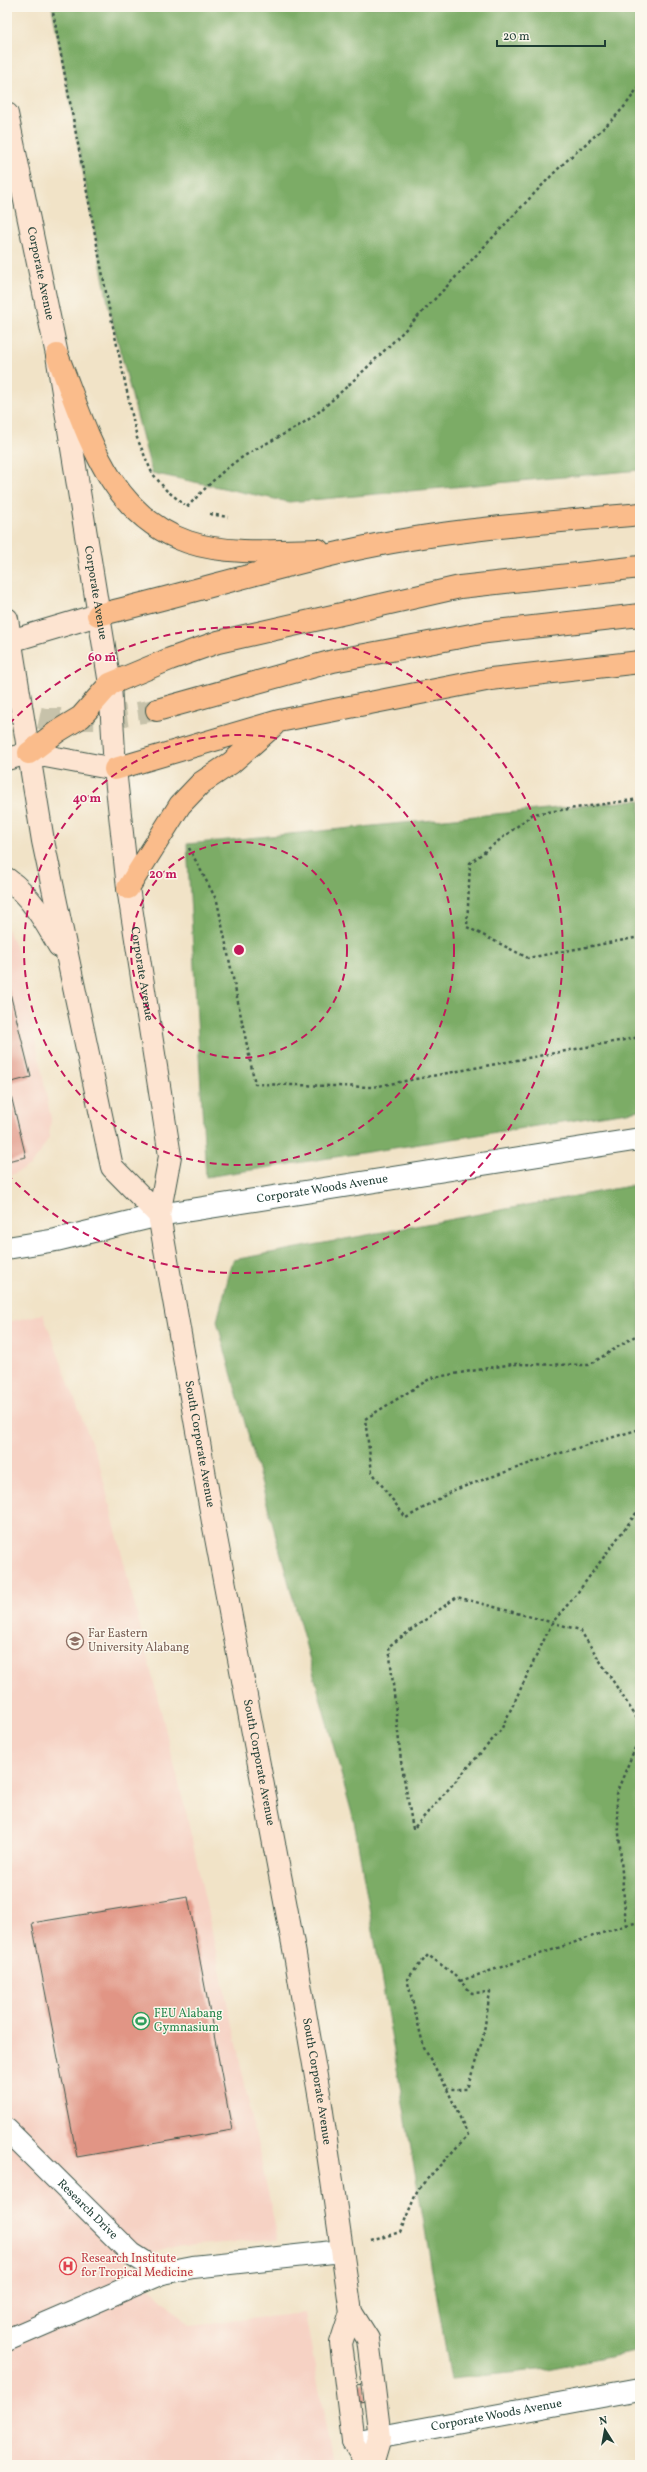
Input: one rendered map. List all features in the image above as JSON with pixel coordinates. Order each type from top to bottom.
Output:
[{"type":"highway","points":[[57,355],[98,457],[119,492],[141,517],[188,542],[222,548],[277,551],[353,550]]},
{"type":"highway","points":[[98,615],[182,596],[353,550],[441,535],[640,514]]},
{"type":"highway","points":[[29,753],[58,731],[81,717],[110,684],[170,659],[218,642],[460,587],[640,567]]},
{"type":"highway","points":[[156,710],[333,661],[487,632],[640,615]]},
{"type":"highway","points":[[115,770],[279,721],[491,679],[640,662]]},
{"type":"highway","points":[[128,888],[180,805],[201,783],[231,763],[279,721]]},
{"type":"street","name":"Corporate Avenue","points":[[7,114],[57,355],[110,684],[115,770],[128,888],[170,1156],[159,1215]]},
{"type":"street","points":[[9,641],[98,615]]},
{"type":"street","points":[[7,619],[9,641],[43,841],[112,1167],[159,1215]]},
{"type":"street","points":[[7,759],[29,753],[115,770]]},
{"type":"street","points":[[7,879],[18,887],[40,914],[69,962]]},
{"type":"street","name":"Corporate Woods Avenue","points":[[7,1248],[56,1240],[159,1215],[640,1139]]},
{"type":"street","name":"South Corporate Avenue","points":[[159,1215],[213,1522],[294,1949],[321,2105],[351,2312],[368,2339],[380,2438]]},
{"type":"street","name":"Research Drive","points":[[7,2130],[132,2254],[162,2273]]},
{"type":"street","points":[[7,2340],[162,2273],[193,2267],[342,2251]]},
{"type":"street","name":"South Corporate Avenue","points":[[351,2312],[341,2343],[354,2442]]},
{"type":"street","name":"Corporate Woods Avenue","points":[[354,2442],[640,2389]]},
{"type":"street","points":[[372,2465],[380,2438]]},
{"type":"street","points":[[354,2442],[368,2465]]},
{"type":"path","points":[[52,7],[109,308],[137,438],[152,473],[166,490],[187,507],[194,510]]},
{"type":"path","points":[[187,507],[237,461],[288,433],[319,411],[365,369],[436,300],[556,170],[625,106],[640,84]]},
{"type":"path","points":[[208,514],[228,517]]},
{"type":"path","points":[[640,799],[533,814],[470,863],[467,927],[528,958],[640,937]]},
{"type":"path","points":[[163,830],[187,844],[217,901],[255,1084],[374,1087],[640,1037]]},
{"type":"path","points":[[640,1333],[589,1365],[512,1364],[431,1378],[365,1419],[372,1472],[406,1518],[454,1490],[551,1456],[640,1429]]},
{"type":"path","points":[[640,1508],[575,1596],[552,1623],[501,1730],[413,1829],[401,1761],[389,1646],[457,1597],[552,1623],[580,1630],[640,1723]]},
{"type":"path","points":[[626,1925],[616,1794],[640,1736]]},
{"type":"path","points":[[460,1981],[626,1925],[640,1922]]},
{"type":"path","points":[[342,2251],[400,2232],[418,2189],[468,2135],[447,2089],[424,2048],[407,1979],[428,1955],[460,1981],[472,1993],[490,1992],[483,2038],[467,2088],[447,2089]]},
{"type":"shaded area","points":[[7,928],[19,955],[51,1119],[49,1137],[40,1153],[30,1166],[7,1177]]},
{"type":"shaded area","name":"Far Eastern University Alabang","points":[[43,1314],[100,1466],[187,1816],[278,2239],[170,2247],[124,2262],[189,2325],[305,2313],[333,2465],[7,2465],[7,1322]]},
{"type":"green space","points":[[52,7],[640,7],[640,470],[289,502],[152,473],[109,308]]},
{"type":"green space","points":[[640,800],[640,1110],[206,1177],[187,844]]},
{"type":"green space","points":[[640,1184],[640,2351],[548,2369],[451,2379],[354,1821],[217,1321],[233,1260]]},
{"type":"building","points":[[8,985],[31,1077],[8,1083],[26,1157],[7,1161]]},
{"type":"building","points":[[188,1897],[232,2130],[77,2157],[32,1923]]},
{"type":"building","points":[[365,2384],[367,2401],[358,2402],[355,2385]]},
{"type":"tunnel","points":[[7,711],[45,719],[97,719],[157,710]]},
{"type":"place","name":"Far Eastern University Alabang","points":[[75,1641]]},
{"type":"place","name":"FEU Alabang Gymnasium","points":[[141,2021]]},
{"type":"place","name":"Research Institute for Tropical Medicine","points":[[68,2266]]}]
